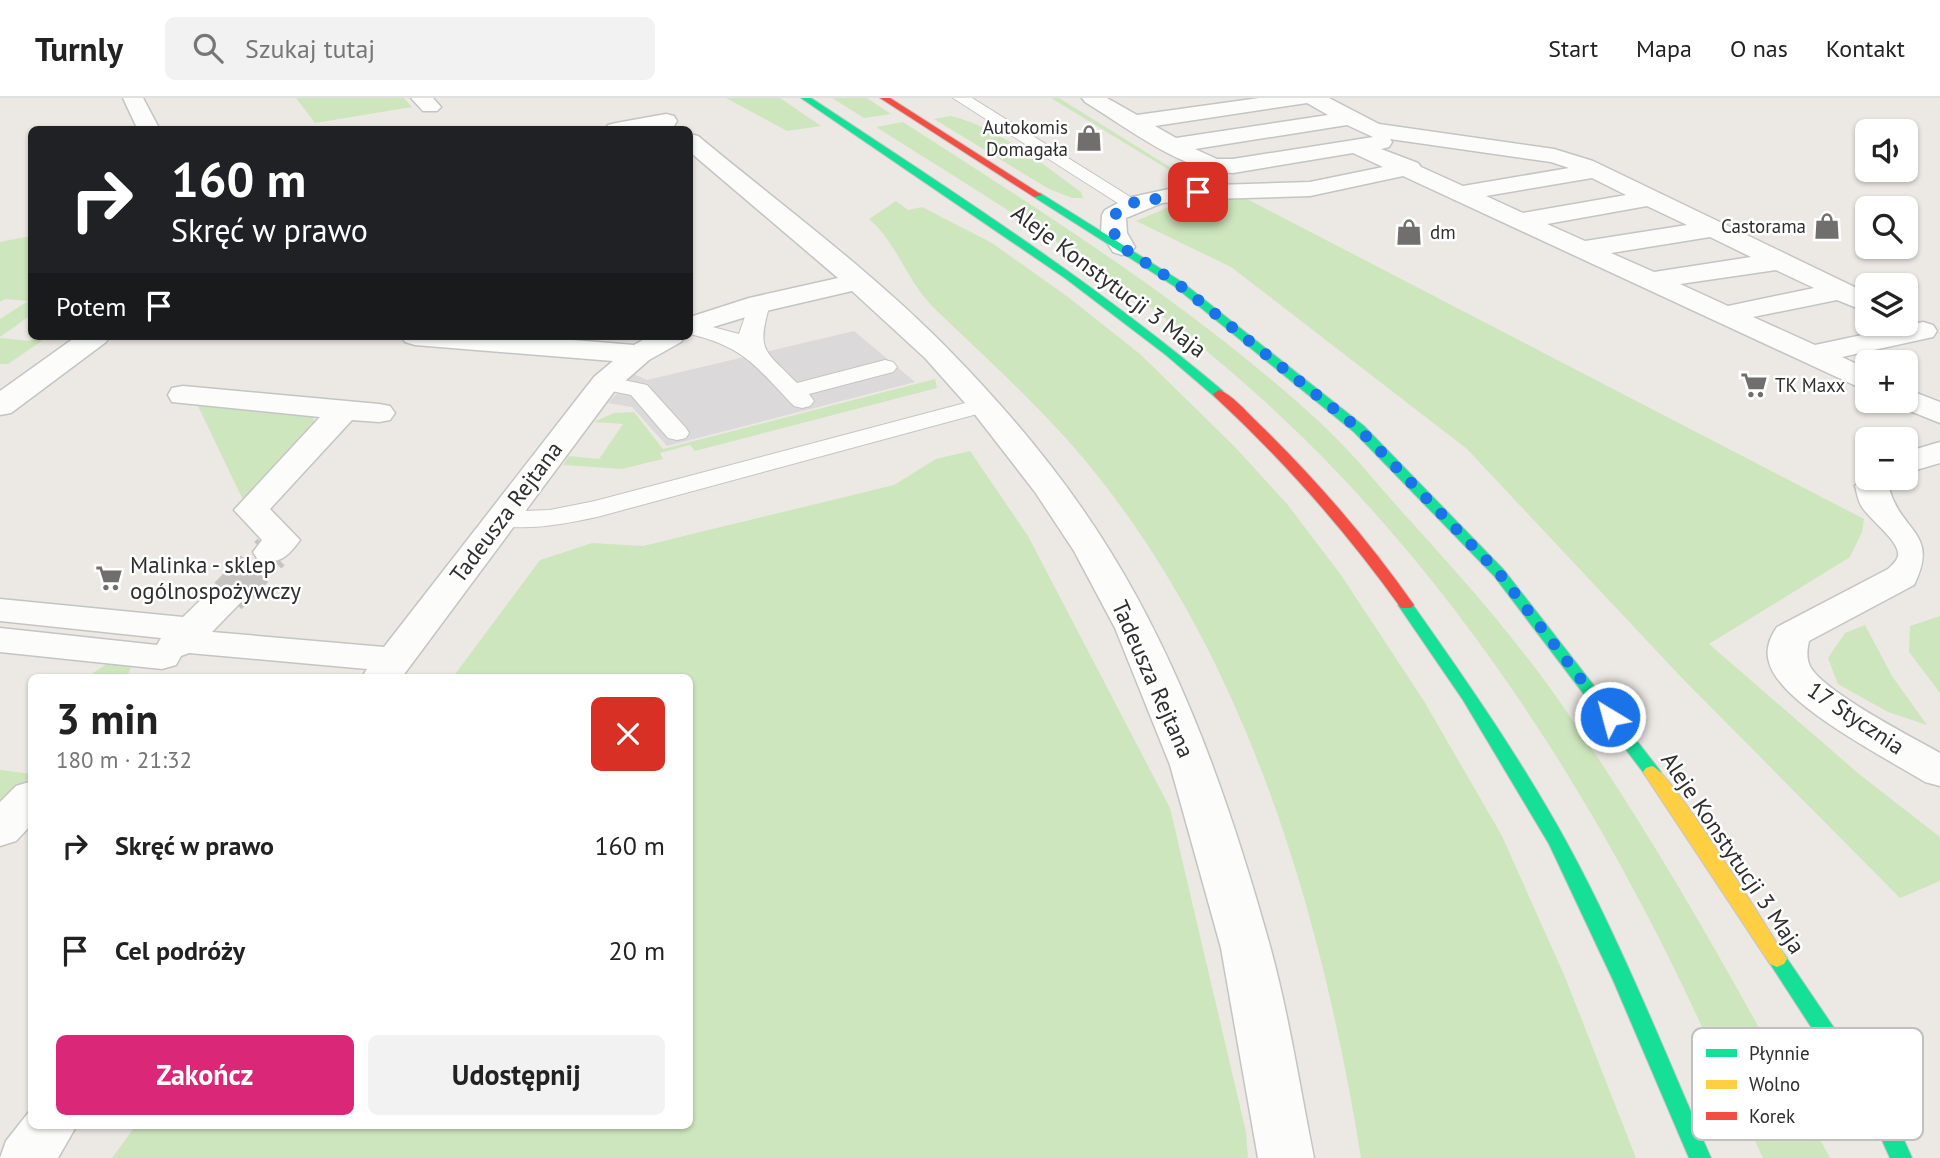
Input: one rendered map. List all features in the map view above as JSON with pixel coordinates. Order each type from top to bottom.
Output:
[{"type":"main road","name":"Aleje Konstytucji 3 Maja","points":[[805,98],[1096,293],[1169,350],[1270,439],[1374,562],[1471,699],[1558,844],[1623,980],[1692,1140]]},
{"type":"main road","name":"Aleje Konstytucji 3 Maja","points":[[884,98],[1178,284],[1359,429],[1499,573],[1673,800],[1823,1028]]},
{"type":"main road","name":"Aleje Konstytucji 3 Maja","points":[[1692,1140],[1700,1158]]},
{"type":"main road","name":"Aleje Konstytucji 3 Maja","points":[[1893,1140],[1901,1158]]},
{"type":"street","points":[[133,98],[147,126]]},
{"type":"street","points":[[1094,100],[1120,98]]},
{"type":"street","points":[[1134,122],[1304,98]]},
{"type":"street","points":[[1313,98],[1373,130],[1554,156],[1596,171],[1855,298]]},
{"type":"street","points":[[1094,100],[1206,164],[1237,166],[1417,136]]},
{"type":"street","points":[[648,107],[671,125]]},
{"type":"street","points":[[1174,145],[1350,118]]},
{"type":"street","name":"Tadeusza Rejtana","points":[[693,144],[858,282],[935,352],[984,405],[1049,487],[1091,551],[1134,628],[1192,765],[1246,948],[1286,1158]]},
{"type":"street","points":[[1356,146],[1855,375]]},
{"type":"street","points":[[1122,247],[1114,233],[1114,215],[1131,203],[1198,192],[1311,189],[1511,149]]},
{"type":"street","points":[[1458,194],[1596,171]]},
{"type":"street","points":[[1517,222],[1651,198]]},
{"type":"street","points":[[1580,250],[1713,229]]},
{"type":"street","points":[[1649,281],[1780,261]]},
{"type":"street","points":[[693,326],[759,304],[858,282]]},
{"type":"street","points":[[1723,315],[1842,291]]},
{"type":"street","points":[[1811,355],[1923,331]]},
{"type":"street","points":[[0,406],[91,340]]},
{"type":"street","points":[[478,340],[639,354]]},
{"type":"street","name":"Tadeusza Rejtana","points":[[388,669],[605,383],[639,354],[664,340]]},
{"type":"street","points":[[1918,392],[1940,386]]},
{"type":"street","points":[[183,395],[379,413]]},
{"type":"street","points":[[1918,402],[1940,414]]},
{"type":"street","points":[[271,552],[282,540],[251,510],[344,410]]},
{"type":"street","points":[[1918,459],[1940,452]]},
{"type":"street","name":"17 Stycznia","points":[[1873,490],[1880,509],[1905,531],[1914,544],[1917,556],[1912,568],[1901,577],[1791,635],[1786,652],[1791,671],[1809,690],[1940,772]]},
{"type":"street","points":[[170,651],[228,596]]},
{"type":"street","points":[[0,610],[170,651]]},
{"type":"street","points":[[0,640],[388,669]]},
{"type":"street","points":[[0,830],[28,800]]},
{"type":"street","points":[[26,1158],[47,1129]]},
{"type":"lane","points":[[961,98],[999,111],[1131,203]]},
{"type":"lane","points":[[752,350],[750,334],[759,304]]},
{"type":"lane","points":[[693,328],[725,336],[752,350],[798,396],[886,367]]},
{"type":"lane","points":[[605,383],[639,390],[677,433]]},
{"type":"lane","points":[[501,518],[550,518],[597,509],[984,405]]},
{"type":"shaded area","points":[[854,331],[915,382],[667,446],[632,407],[608,403],[634,374],[647,380]]},
{"type":"green space","points":[[296,98],[404,98],[412,107],[315,123]]},
{"type":"green space","points":[[726,98],[780,98],[821,126],[787,131]]},
{"type":"green space","points":[[832,98],[867,98],[891,114],[864,118]]},
{"type":"green space","points":[[1051,98],[1059,98],[1181,174],[1179,176]]},
{"type":"green space","points":[[951,116],[1003,138],[1081,192],[1083,198],[1072,198],[1049,189],[934,119]]},
{"type":"green space","points":[[903,122],[1068,230],[1176,305],[1228,345],[1328,430],[1498,621],[1550,688],[1589,744],[1662,860],[1758,1028],[1702,1028],[1627,878],[1580,795],[1529,715],[1475,636],[1416,561],[1354,490],[1287,422],[1176,327],[1050,237],[876,127]]},
{"type":"green space","points":[[1217,194],[1247,199],[1864,519],[1862,532],[1850,557],[1709,644],[1859,774],[1940,837],[1940,881],[1900,898],[1680,676],[1467,449],[1231,267],[1136,221],[1176,204]]},
{"type":"green space","points":[[896,201],[908,210],[922,207],[992,243],[1068,297],[1140,354],[1234,446],[1287,504],[1341,575],[1424,701],[1502,836],[1565,977],[1636,1158],[1361,1158],[1325,975],[1300,885],[1271,796],[1236,709],[1195,625],[1148,545],[1093,470],[1036,406],[924,297],[887,239],[869,219]]},
{"type":"green space","points":[[28,237],[28,301],[5,299],[0,302],[0,242]]},
{"type":"green space","points":[[28,301],[28,317],[0,337],[0,319]]},
{"type":"green space","points":[[0,338],[43,340],[8,364],[0,364]]},
{"type":"green space","points":[[935,379],[937,388],[695,451],[690,445],[660,453],[663,459],[622,469],[563,465],[569,456],[599,459],[623,424],[594,422],[614,413],[634,412],[663,449]]},
{"type":"green space","points":[[197,404],[313,416],[315,426],[249,497],[243,500]]},
{"type":"green space","points":[[970,451],[1028,536],[1170,808],[1246,1132],[1248,1158],[112,1158],[133,1129],[693,1129],[693,674],[455,674],[540,560],[592,543],[643,546],[894,485],[936,459]]},
{"type":"green space","points":[[1940,616],[1940,693],[1909,652],[1910,626]]},
{"type":"green space","points":[[1865,625],[1892,676],[1927,725],[1888,712],[1838,684],[1828,658],[1845,633]]},
{"type":"green space","points":[[122,662],[131,667],[128,674],[92,674],[108,663]]},
{"type":"green space","points":[[0,770],[28,774],[28,778],[0,809]]},
{"type":"green space","points":[[1755,1140],[1820,1140],[1830,1158],[1763,1158]]},
{"type":"tunnel","points":[[228,596],[271,552]]},
{"type":"traffic: fast","points":[[805,98],[1069,275],[1219,394]]},
{"type":"traffic: fast","points":[[1037,195],[1178,284],[1359,429],[1499,573],[1652,772]]},
{"type":"traffic: fast","points":[[1406,605],[1471,699],[1558,844],[1623,980],[1692,1140]]},
{"type":"traffic: fast","points":[[1777,959],[1823,1028]]},
{"type":"traffic: fast","points":[[1692,1140],[1700,1158]]},
{"type":"traffic: fast","points":[[1893,1140],[1901,1158]]},
{"type":"traffic: slow","points":[[1652,772],[1777,959]]},
{"type":"traffic: jam","points":[[884,98],[1037,195]]},
{"type":"traffic: jam","points":[[1219,394],[1270,442],[1319,494],[1386,576],[1406,605]]},
{"type":"place","name":"Autokomis Domagała","points":[[1089,138]]},
{"type":"place","name":"Castorama","points":[[1827,226]]},
{"type":"place","name":"dm","points":[[1409,232]]},
{"type":"place","name":"TK Maxx","points":[[1754,385]]},
{"type":"place","name":"Malinka - sklep ogólnospożywczy","points":[[109,578]]},
{"type":"route","points":[[1198,192],[1131,203],[1114,215],[1114,233],[1122,247],[1178,284],[1359,429],[1499,573],[1610,717]]}]
